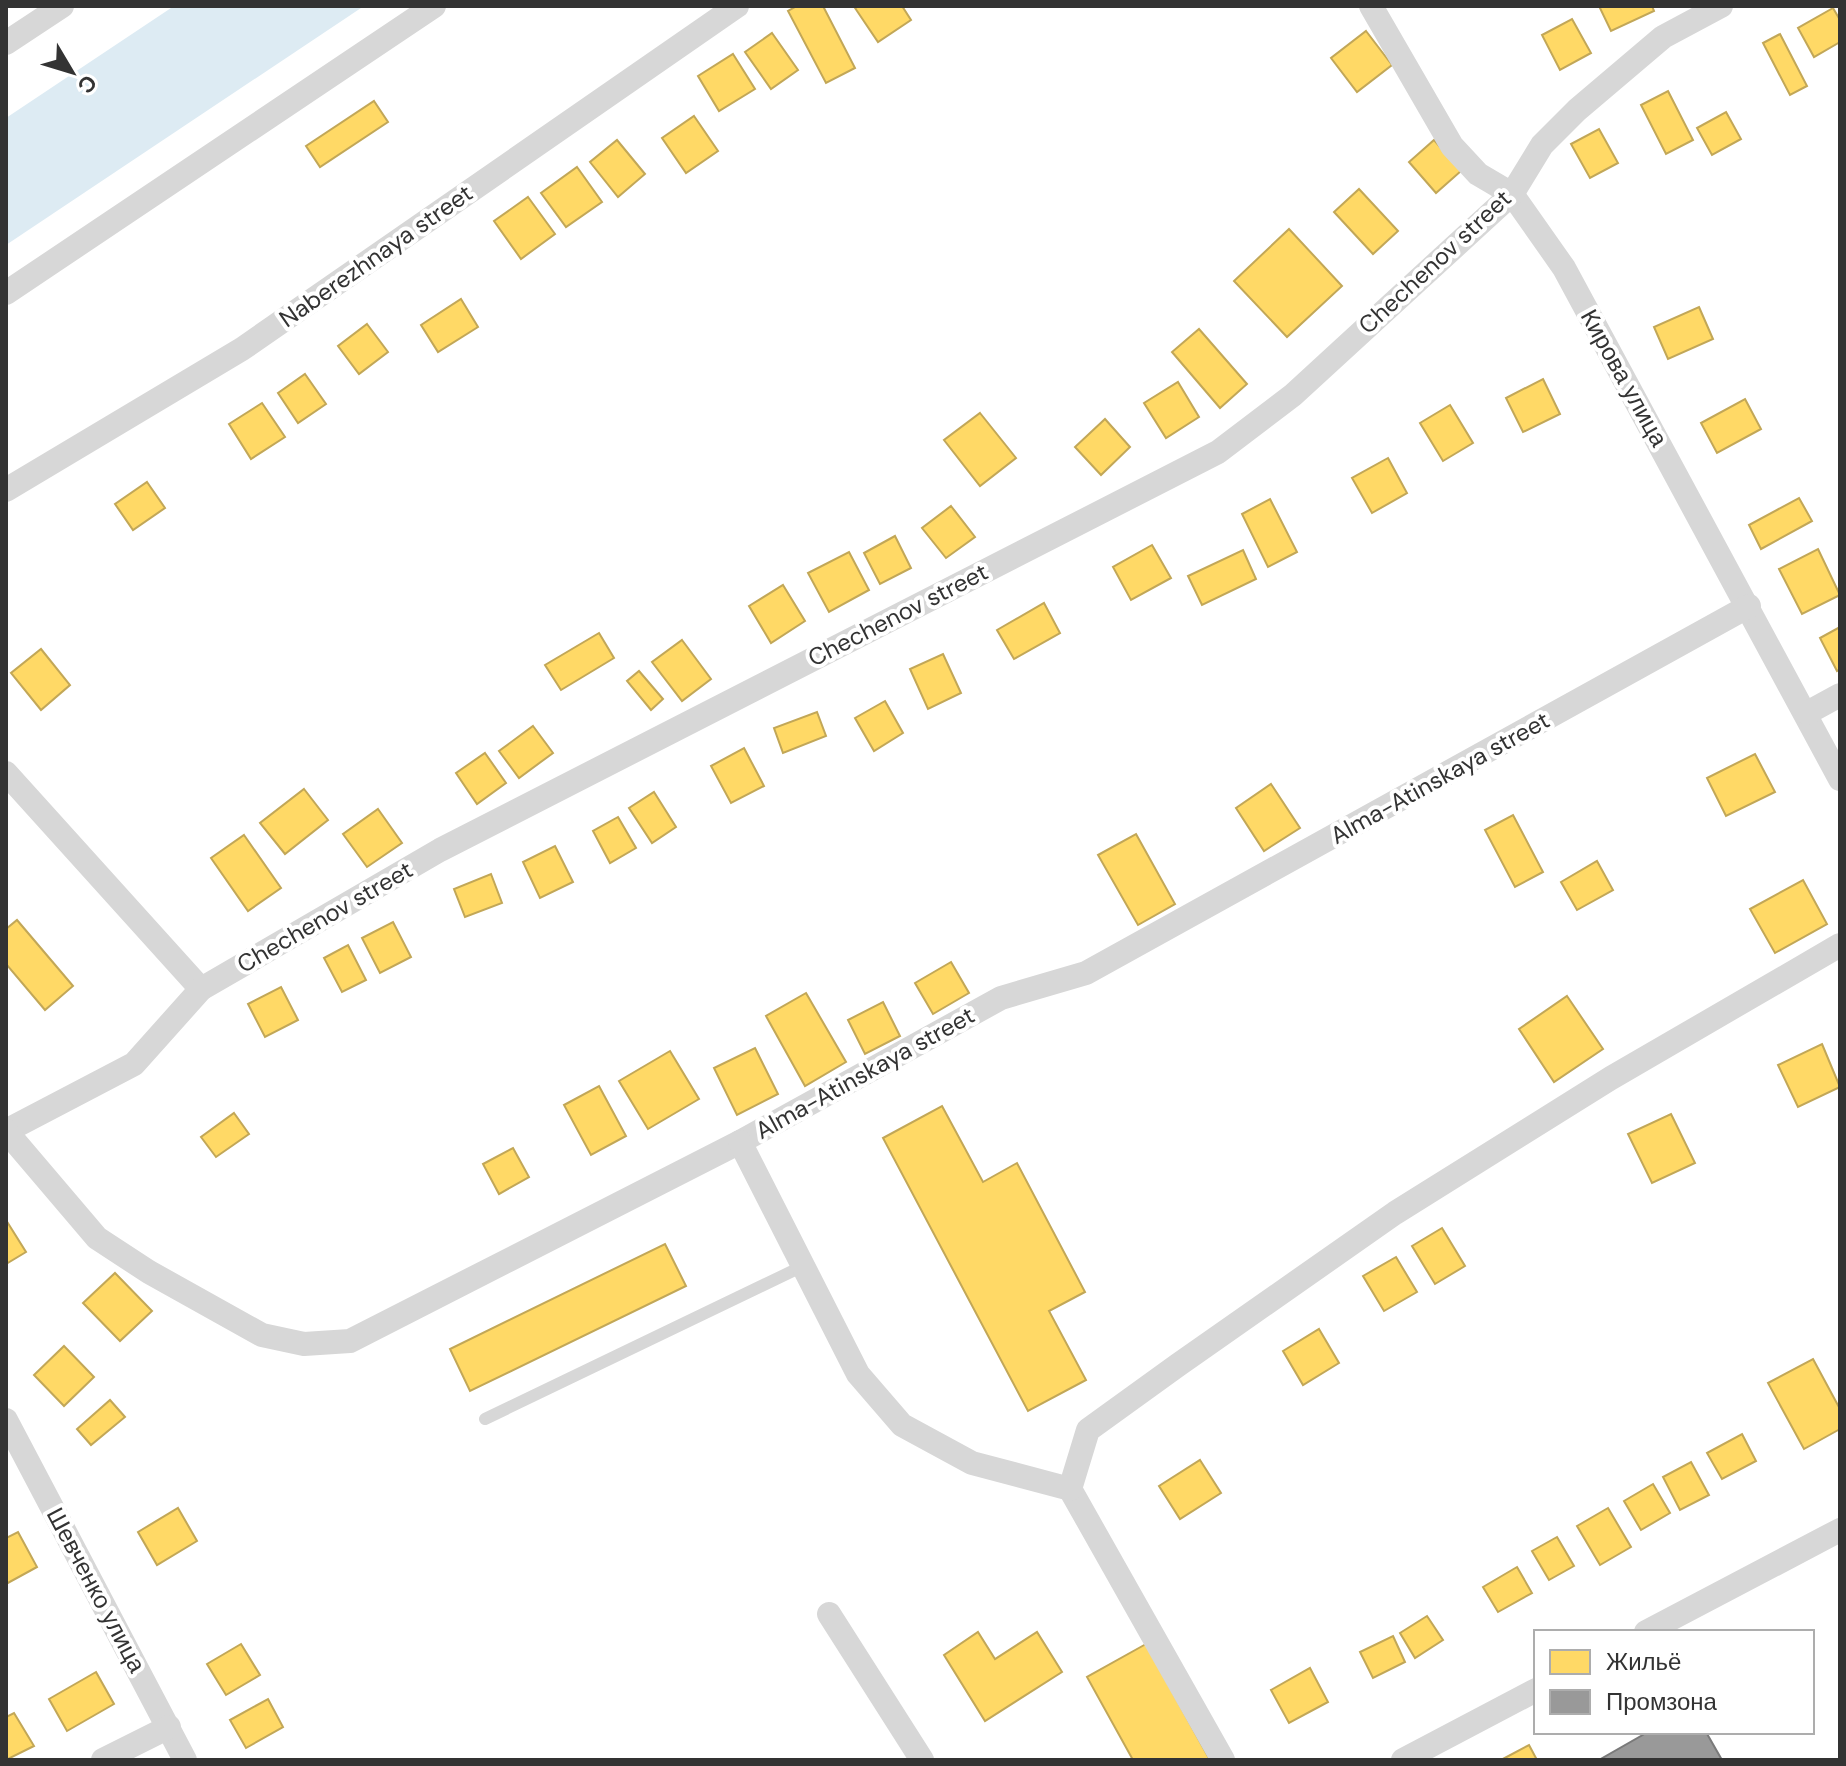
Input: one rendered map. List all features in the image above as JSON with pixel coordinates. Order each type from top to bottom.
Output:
[{"type":"street","points":[[6,43],[62,6]]},
{"type":"street","points":[[6,293],[434,6]]},
{"type":"street","name":"Naberezhnaya street","points":[[6,490],[242,349],[737,6]]},
{"type":"street","name":"Кирова улица","points":[[1371,6],[1452,146],[1478,174],[1512,194],[1564,268],[1840,779]]},
{"type":"street","name":"Chechenov street","points":[[6,1131],[134,1064],[201,989],[454,842],[1218,452],[1293,395],[1512,194],[1542,145],[1577,110],[1663,37],[1721,6]]},
{"type":"street","name":"Alma-Atinskaya street","points":[[6,1131],[97,1238],[149,1272],[262,1335],[304,1344],[350,1341],[740,1142],[1001,998],[1086,973],[1749,606]]},
{"type":"street","points":[[1807,713],[1840,695]]},
{"type":"street","points":[[6,773],[201,989]]},
{"type":"street","points":[[1070,1489],[1088,1430],[1178,1365],[1395,1213],[1611,1078],[1840,945]]},
{"type":"street","points":[[740,1142],[858,1374],[902,1425],[972,1463],[1070,1489],[1223,1760]]},
{"type":"street","name":"Шевченко улица","points":[[6,1420],[185,1760]]},
{"type":"street","points":[[1650,1630],[1840,1530]]},
{"type":"street","points":[[829,1614],[922,1760]]},
{"type":"street","points":[[1403,1760],[1534,1691]]},
{"type":"street","points":[[103,1760],[169,1727]]},
{"type":"lane","points":[[485,1419],[803,1266]]},
{"type":"shaded area","points":[[174,6],[364,6],[6,245],[6,118]]},
{"type":"building: Жильё","points":[[797,6],[823,6],[855,68],[826,83],[788,11]]},
{"type":"building: Жильё","points":[[902,6],[911,20],[878,42],[855,8]]},
{"type":"building: Жильё","points":[[1599,6],[1652,6],[1654,11],[1611,31]]},
{"type":"building: Жильё","points":[[1833,8],[1840,20],[1840,42],[1814,57],[1798,28]]},
{"type":"building: Жильё","points":[[1572,19],[1591,53],[1560,70],[1542,35]]},
{"type":"building: Жильё","points":[[1366,31],[1392,65],[1357,92],[1331,58]]},
{"type":"building: Жильё","points":[[772,33],[798,70],[771,89],[745,52]]},
{"type":"building: Жильё","points":[[1780,34],[1807,86],[1790,95],[1763,43]]},
{"type":"building: Жильё","points":[[733,54],[755,89],[719,111],[698,76]]},
{"type":"building: Жильё","points":[[1668,91],[1693,140],[1666,154],[1641,105]]},
{"type":"building: Жильё","points":[[374,101],[388,122],[320,167],[306,146]]},
{"type":"building: Жильё","points":[[1726,112],[1741,139],[1712,155],[1697,128]]},
{"type":"building: Жильё","points":[[694,116],[718,151],[686,173],[662,138]]},
{"type":"building: Жильё","points":[[1599,129],[1618,163],[1590,178],[1571,144]]},
{"type":"building: Жильё","points":[[617,140],[645,174],[618,197],[590,162]]},
{"type":"building: Жильё","points":[[1434,140],[1461,171],[1436,193],[1409,162]]},
{"type":"building: Жильё","points":[[577,167],[602,202],[566,227],[541,193]]},
{"type":"building: Жильё","points":[[1359,189],[1398,231],[1373,254],[1334,212]]},
{"type":"building: Жильё","points":[[528,197],[555,234],[521,259],[494,221]]},
{"type":"building: Жильё","points":[[1289,229],[1342,286],[1287,337],[1234,281]]},
{"type":"building: Жильё","points":[[461,299],[478,327],[438,352],[421,325]]},
{"type":"building: Жильё","points":[[1699,307],[1713,339],[1668,359],[1654,327]]},
{"type":"building: Жильё","points":[[367,324],[388,352],[359,374],[338,346]]},
{"type":"building: Жильё","points":[[1199,329],[1247,384],[1220,408],[1172,352]]},
{"type":"building: Жильё","points":[[305,374],[326,404],[298,423],[278,393]]},
{"type":"building: Жильё","points":[[1543,379],[1560,414],[1523,432],[1506,398]]},
{"type":"building: Жильё","points":[[1178,382],[1199,417],[1166,438],[1144,403]]},
{"type":"building: Жильё","points":[[1745,399],[1761,429],[1717,453],[1701,423]]},
{"type":"building: Жильё","points":[[262,403],[285,437],[251,459],[229,424]]},
{"type":"building: Жильё","points":[[1450,405],[1473,443],[1443,461],[1420,423]]},
{"type":"building: Жильё","points":[[980,413],[1016,458],[980,486],[944,440]]},
{"type":"building: Жильё","points":[[1105,419],[1130,447],[1101,475],[1075,447]]},
{"type":"building: Жильё","points":[[1388,458],[1407,493],[1372,513],[1352,478]]},
{"type":"building: Жильё","points":[[147,482],[165,508],[133,530],[115,504]]},
{"type":"building: Жильё","points":[[1799,498],[1812,521],[1761,549],[1749,525]]},
{"type":"building: Жильё","points":[[1270,499],[1297,552],[1268,567],[1242,514]]},
{"type":"building: Жильё","points":[[951,506],[975,537],[946,558],[922,528]]},
{"type":"building: Жильё","points":[[895,536],[911,568],[880,584],[864,553]]},
{"type":"building: Жильё","points":[[1152,545],[1171,578],[1131,600],[1113,567]]},
{"type":"building: Жильё","points":[[1818,549],[1840,595],[1802,614],[1779,569]]},
{"type":"building: Жильё","points":[[1243,550],[1256,579],[1202,605],[1188,576]]},
{"type":"building: Жильё","points":[[849,552],[869,590],[829,612],[808,573]]},
{"type":"building: Жильё","points":[[783,585],[805,621],[771,643],[749,606]]},
{"type":"building: Жильё","points":[[1044,603],[1060,633],[1014,659],[997,630]]},
{"type":"building: Жильё","points":[[1840,627],[1840,669],[1837,671],[1820,638]]},
{"type":"building: Жильё","points":[[599,633],[614,658],[561,690],[545,665]]},
{"type":"building: Жильё","points":[[682,640],[711,679],[682,701],[652,662]]},
{"type":"building: Жильё","points":[[41,649],[70,685],[41,710],[11,673]]},
{"type":"building: Жильё","points":[[943,654],[961,693],[928,709],[910,669]]},
{"type":"building: Жильё","points":[[639,671],[663,699],[651,710],[627,681]]},
{"type":"building: Жильё","points":[[885,701],[903,733],[874,751],[855,718]]},
{"type":"building: Жильё","points":[[817,712],[826,736],[783,753],[774,728]]},
{"type":"building: Жильё","points":[[533,726],[553,753],[519,778],[499,751]]},
{"type":"building: Жильё","points":[[744,748],[764,786],[731,803],[711,766]]},
{"type":"building: Жильё","points":[[485,753],[506,783],[477,804],[456,773]]},
{"type":"building: Жильё","points":[[1755,754],[1775,792],[1726,816],[1707,778]]},
{"type":"building: Жильё","points":[[1271,784],[1300,828],[1264,851],[1236,808]]},
{"type":"building: Жильё","points":[[304,789],[328,820],[285,854],[260,823]]},
{"type":"building: Жильё","points":[[654,792],[676,827],[652,843],[629,808]]},
{"type":"building: Жильё","points":[[378,809],[402,843],[367,867],[343,834]]},
{"type":"building: Жильё","points":[[1513,815],[1543,872],[1515,887],[1485,830]]},
{"type":"building: Жильё","points":[[618,817],[636,848],[610,863],[593,831]]},
{"type":"building: Жильё","points":[[1136,834],[1175,904],[1138,925],[1098,855]]},
{"type":"building: Жильё","points":[[244,835],[281,888],[248,911],[211,858]]},
{"type":"building: Жильё","points":[[555,846],[573,882],[540,898],[523,862]]},
{"type":"building: Жильё","points":[[1597,861],[1613,890],[1577,910],[1561,882]]},
{"type":"building: Жильё","points":[[491,874],[502,903],[465,917],[454,889]]},
{"type":"building: Жильё","points":[[1803,880],[1827,924],[1775,953],[1750,909]]},
{"type":"building: Жильё","points":[[17,920],[73,986],[45,1010],[6,964],[6,929]]},
{"type":"building: Жильё","points":[[393,922],[411,957],[380,973],[362,938]]},
{"type":"building: Жильё","points":[[348,945],[366,980],[342,992],[324,958]]},
{"type":"building: Жильё","points":[[951,962],[969,993],[933,1014],[915,983]]},
{"type":"building: Жильё","points":[[281,987],[298,1020],[265,1037],[248,1004]]},
{"type":"building: Жильё","points":[[806,993],[846,1062],[805,1086],[766,1016]]},
{"type":"building: Жильё","points":[[1567,996],[1603,1049],[1554,1082],[1519,1029]]},
{"type":"building: Жильё","points":[[883,1002],[900,1036],[865,1054],[848,1020]]},
{"type":"building: Жильё","points":[[1822,1044],[1840,1087],[1798,1107],[1778,1065]]},
{"type":"building: Жильё","points":[[755,1048],[778,1094],[737,1115],[714,1068]]},
{"type":"building: Жильё","points":[[670,1051],[699,1099],[648,1129],[619,1081]]},
{"type":"building: Жильё","points":[[599,1086],[626,1136],[591,1155],[564,1105]]},
{"type":"building: Жильё","points":[[942,1106],[983,1182],[1017,1163],[1085,1292],[1049,1311],[1086,1380],[1028,1411],[883,1138]]},
{"type":"building: Жильё","points":[[234,1113],[249,1134],[216,1157],[201,1137]]},
{"type":"building: Жильё","points":[[1671,1114],[1695,1163],[1652,1183],[1628,1134]]},
{"type":"building: Жильё","points":[[513,1148],[529,1177],[499,1194],[483,1164]]},
{"type":"building: Жильё","points":[[6,1220],[26,1252],[6,1264]]},
{"type":"building: Жильё","points":[[1442,1228],[1465,1266],[1435,1284],[1412,1246]]},
{"type":"building: Жильё","points":[[665,1244],[686,1286],[470,1391],[450,1349]]},
{"type":"building: Жильё","points":[[1396,1257],[1417,1292],[1384,1311],[1363,1276]]},
{"type":"building: Жильё","points":[[115,1273],[152,1311],[120,1341],[83,1303]]},
{"type":"building: Жильё","points":[[1319,1329],[1339,1363],[1303,1385],[1283,1351]]},
{"type":"building: Жильё","points":[[64,1346],[94,1377],[64,1406],[34,1375]]},
{"type":"building: Жильё","points":[[1813,1359],[1840,1409],[1840,1429],[1804,1449],[1768,1383]]},
{"type":"building: Жильё","points":[[110,1400],[125,1417],[91,1445],[77,1429]]},
{"type":"building: Жильё","points":[[1742,1434],[1756,1461],[1722,1479],[1707,1453]]},
{"type":"building: Жильё","points":[[1200,1460],[1221,1493],[1180,1519],[1159,1486]]},
{"type":"building: Жильё","points":[[1691,1462],[1709,1495],[1680,1510],[1663,1477]]},
{"type":"building: Жильё","points":[[1653,1484],[1670,1513],[1641,1530],[1624,1501]]},
{"type":"building: Жильё","points":[[178,1508],[197,1541],[157,1565],[138,1532]]},
{"type":"building: Жильё","points":[[1608,1508],[1631,1547],[1600,1565],[1577,1526]]},
{"type":"building: Жильё","points":[[18,1532],[37,1567],[6,1584],[6,1538]]},
{"type":"building: Жильё","points":[[1557,1537],[1574,1566],[1549,1580],[1532,1551]]},
{"type":"building: Жильё","points":[[1517,1567],[1532,1593],[1498,1612],[1483,1587]]},
{"type":"building: Жильё","points":[[1427,1616],[1443,1640],[1415,1658],[1400,1633]]},
{"type":"building: Жильё","points":[[978,1632],[995,1659],[1037,1632],[1062,1672],[985,1721],[944,1655]]},
{"type":"building: Жильё","points":[[1393,1636],[1405,1662],[1373,1678],[1360,1652]]},
{"type":"building: Жильё","points":[[241,1644],[260,1675],[226,1695],[207,1664]]},
{"type":"building: Жильё","points":[[1146,1644],[1210,1760],[1133,1760],[1087,1677]]},
{"type":"building: Жильё","points":[[1310,1668],[1328,1702],[1289,1723],[1271,1690]]},
{"type":"building: Жильё","points":[[96,1672],[114,1704],[67,1731],[49,1699]]},
{"type":"building: Жильё","points":[[268,1699],[283,1727],[246,1748],[230,1720]]},
{"type":"building: Жильё","points":[[14,1713],[34,1746],[6,1760],[6,1717]]},
{"type":"building: Жильё","points":[[1529,1745],[1537,1760],[1501,1760]]},
{"type":"building: Промзона","points":[[1644,1734],[1707,1734],[1722,1760],[1599,1760]]}]
